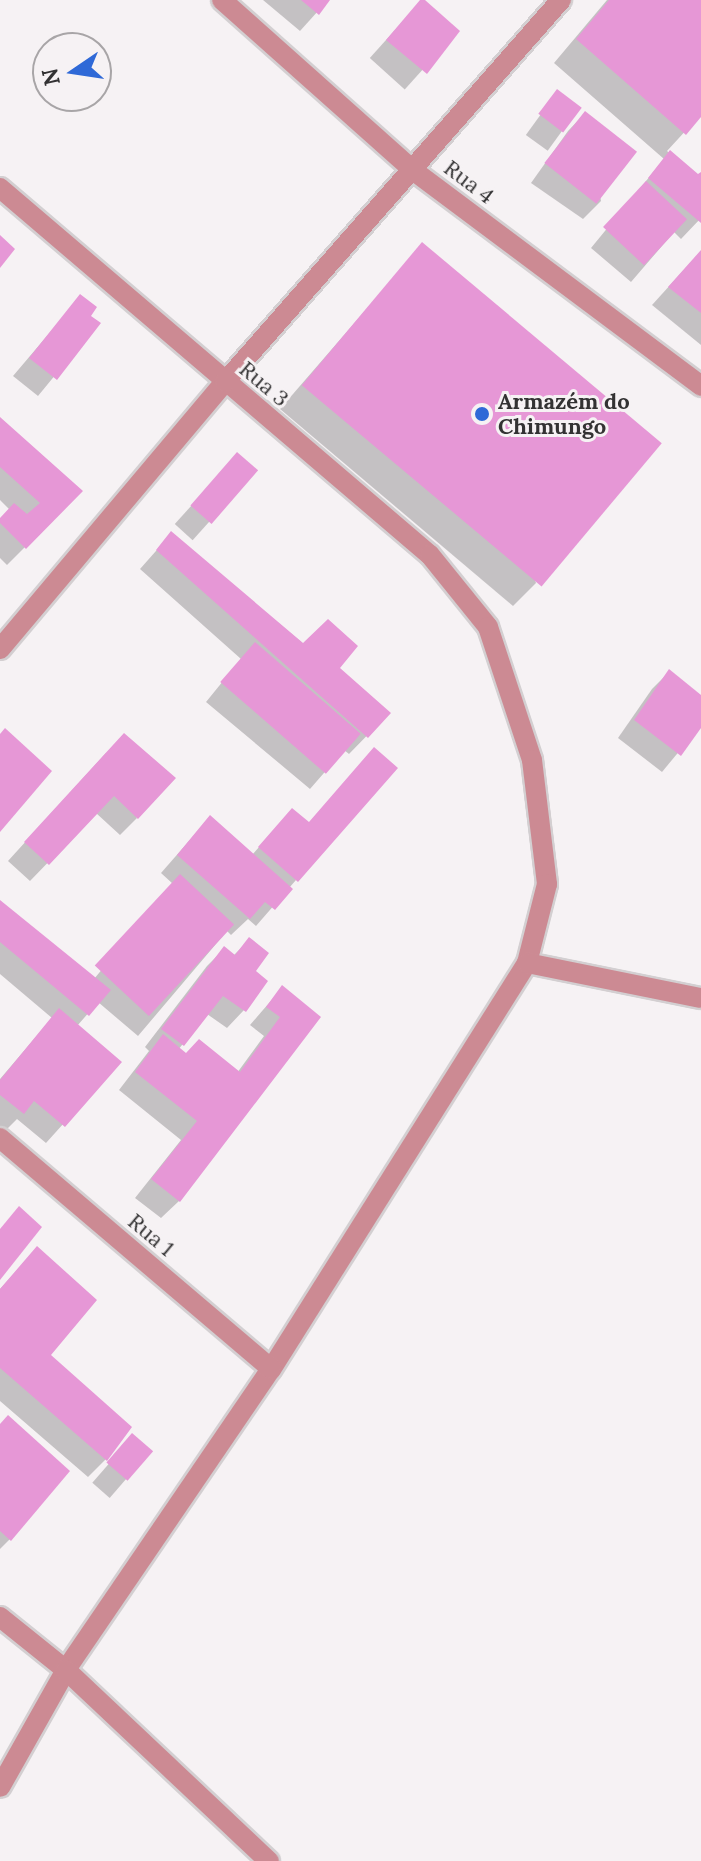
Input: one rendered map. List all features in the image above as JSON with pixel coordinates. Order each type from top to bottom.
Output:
[{"type":"street","name":"Rua 4","points":[[222,0],[414,171],[701,386]]},
{"type":"street","points":[[0,649],[225,382],[414,171],[561,0]]},
{"type":"street","name":"Rua 3","points":[[0,188],[430,555],[488,627],[532,760],[547,884],[527,963]]},
{"type":"street","points":[[0,1787],[66,1670],[271,1369],[527,963],[701,998]]},
{"type":"street","name":"Rua 1","points":[[0,1138],[271,1369]]},
{"type":"street","points":[[0,1617],[66,1670],[269,1861]]},
{"type":"building","points":[[301,0],[330,0],[319,15]]},
{"type":"building","points":[[420,0],[425,0],[460,31],[427,74],[386,40]]},
{"type":"building","points":[[609,0],[701,0],[701,117],[686,135],[576,39]]},
{"type":"building","points":[[557,89],[582,108],[563,132],[538,114]]},
{"type":"building","points":[[585,111],[637,152],[596,204],[544,163]]},
{"type":"building","points":[[670,150],[698,174],[701,172],[701,223],[648,178]]},
{"type":"building","points":[[646,181],[687,219],[644,265],[603,227]]},
{"type":"building","points":[[0,235],[15,249],[0,268]]},
{"type":"building","name":"Armazém do Chimungo","points":[[422,242],[662,443],[542,586],[302,385]]},
{"type":"building","points":[[701,250],[701,313],[668,287]]},
{"type":"building","points":[[80,294],[97,307],[91,316],[101,323],[57,380],[29,358]]},
{"type":"building","points":[[0,417],[83,491],[26,549],[0,523],[0,518],[14,503],[27,514],[40,503],[0,467]]},
{"type":"building","points":[[237,452],[258,470],[212,524],[190,506]]},
{"type":"building","points":[[171,531],[303,643],[328,619],[358,646],[340,668],[391,713],[368,738],[156,550]]},
{"type":"building","points":[[255,642],[361,734],[326,774],[220,682]]},
{"type":"building","points":[[669,669],[701,695],[701,728],[681,756],[634,720]]},
{"type":"building","points":[[5,728],[52,771],[0,832],[0,734]]},
{"type":"building","points":[[124,733],[176,778],[138,819],[114,796],[49,865],[24,842]]},
{"type":"building","points":[[374,747],[398,768],[298,882],[258,847],[292,808],[309,822]]},
{"type":"building","points":[[210,815],[293,889],[275,910],[265,902],[250,919],[177,855]]},
{"type":"building","points":[[180,874],[234,924],[149,1016],[95,965]]},
{"type":"building","points":[[0,900],[111,990],[89,1016],[0,942]]},
{"type":"building","points":[[249,937],[269,953],[256,971],[268,981],[246,1012],[223,996],[184,1046],[161,1029],[224,946],[235,955]]},
{"type":"building","points":[[282,985],[321,1017],[180,1202],[151,1179],[197,1121],[135,1072],[163,1034],[186,1053],[199,1039],[240,1072],[280,1017],[266,1007]]},
{"type":"building","points":[[59,1008],[122,1062],[65,1127],[34,1101],[24,1114],[0,1095],[0,1080]]},
{"type":"building","points":[[19,1206],[42,1227],[0,1280],[0,1229]]},
{"type":"building","points":[[37,1246],[97,1300],[51,1355],[132,1427],[107,1461],[0,1368],[0,1289]]},
{"type":"building","points":[[8,1415],[70,1471],[11,1541],[0,1531],[0,1424]]},
{"type":"building","points":[[132,1433],[153,1451],[128,1481],[106,1462]]},
{"type":"place","name":"Armazém do Chimungo","points":[[482,414]]}]
